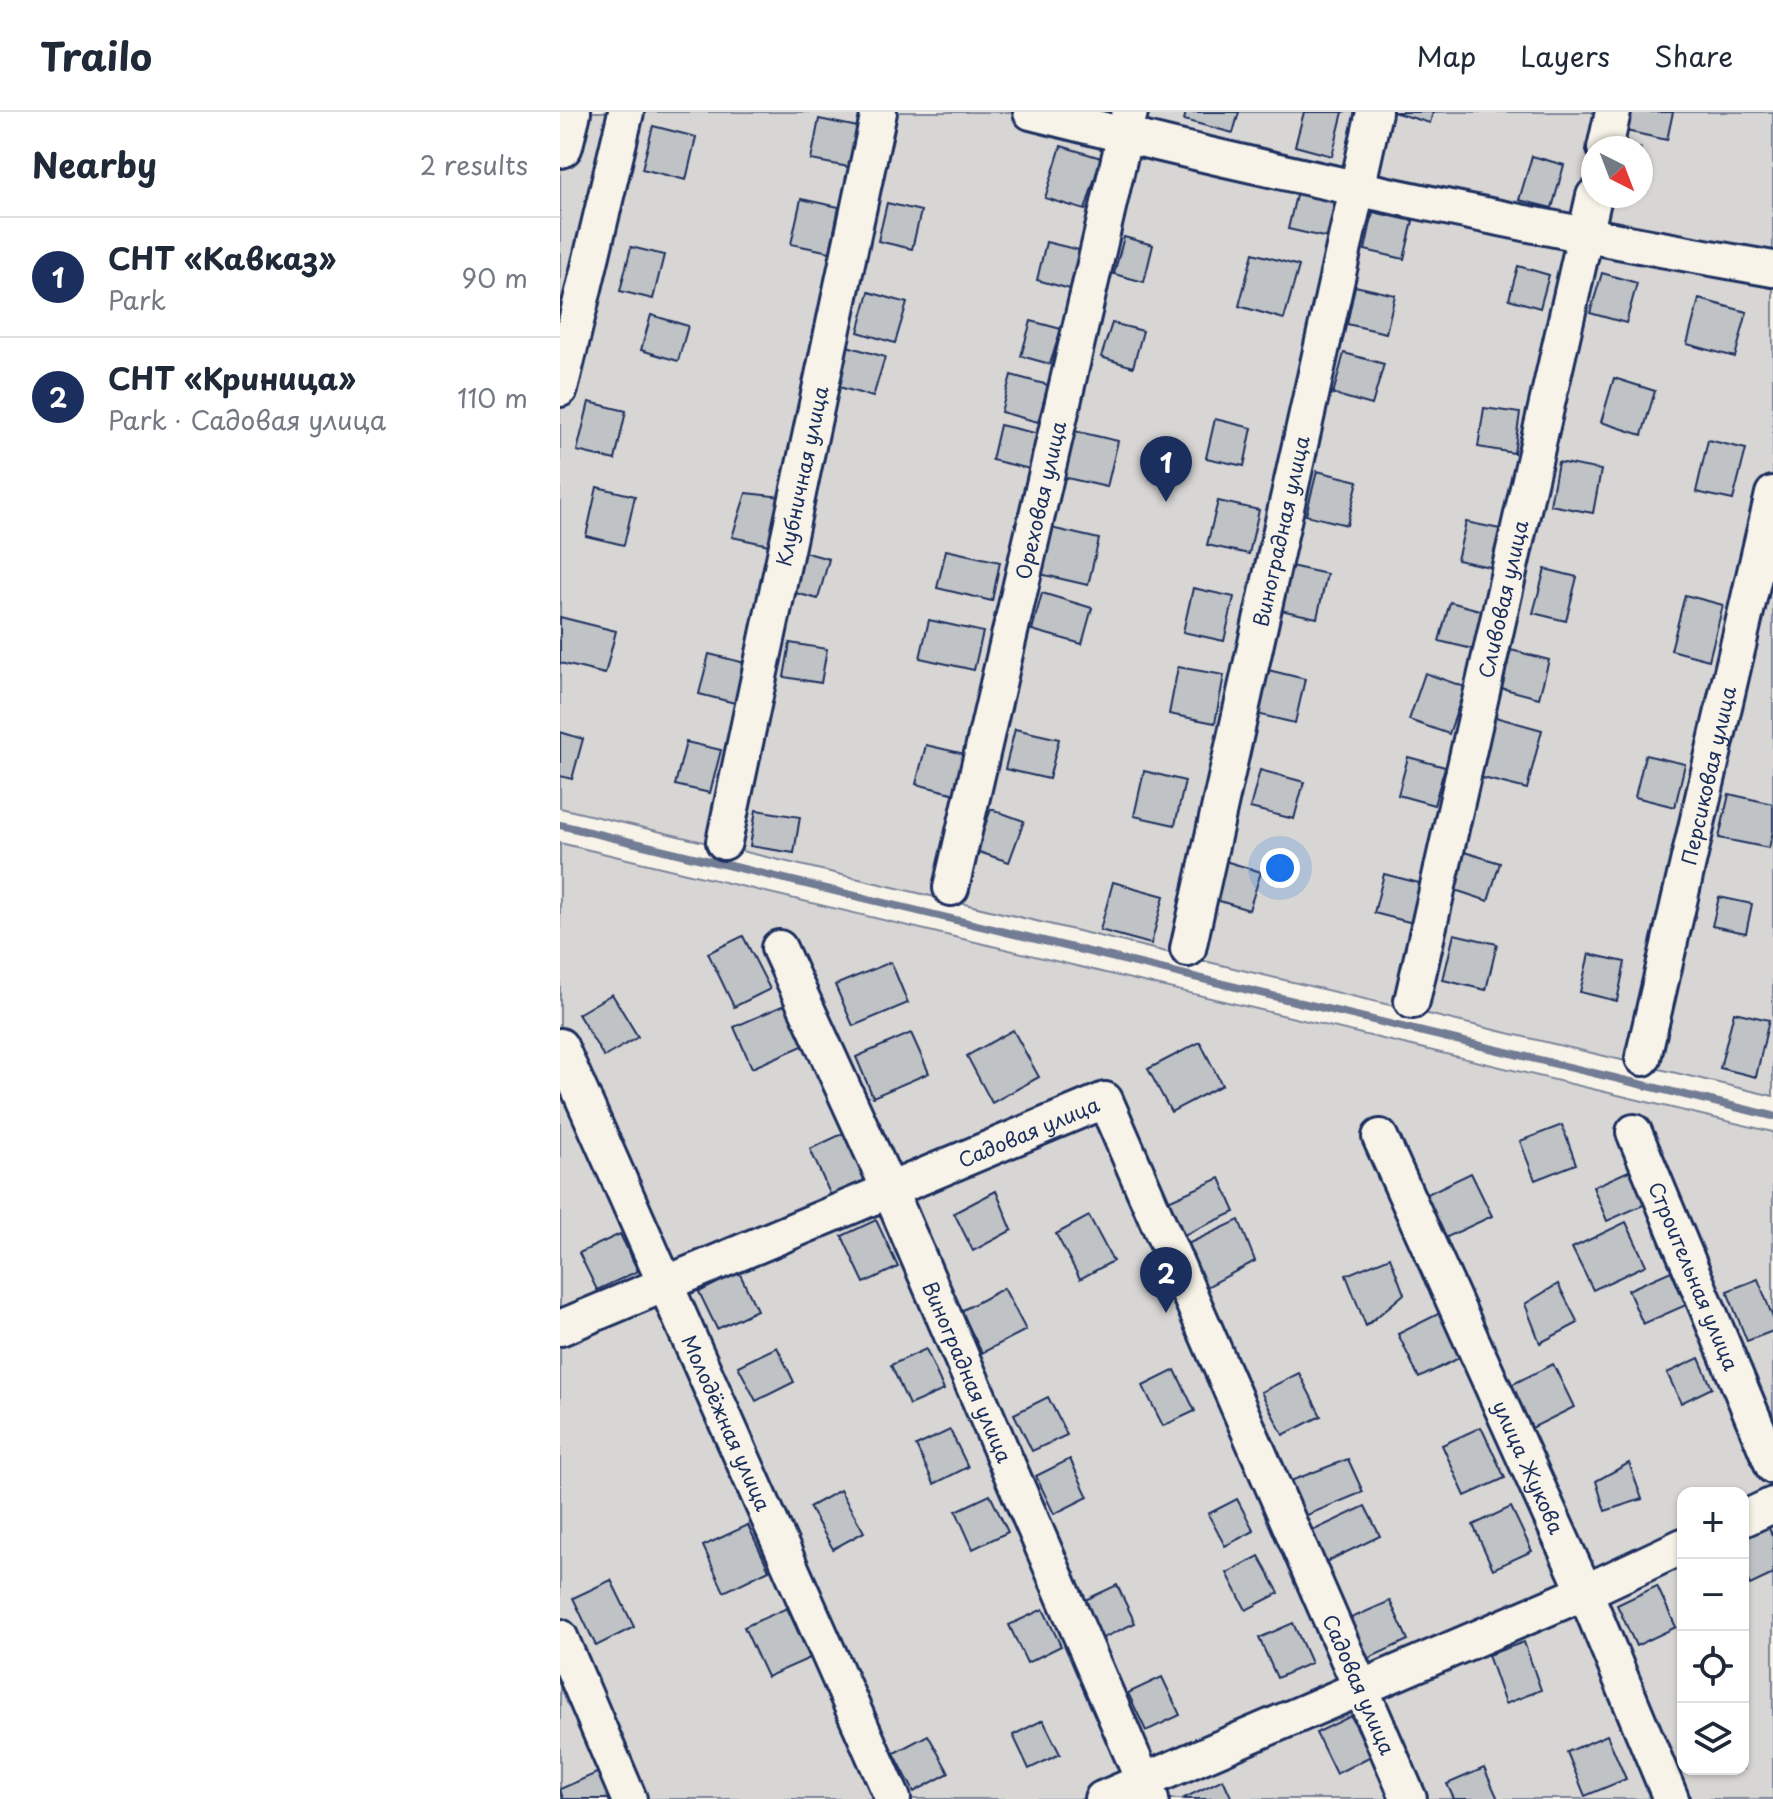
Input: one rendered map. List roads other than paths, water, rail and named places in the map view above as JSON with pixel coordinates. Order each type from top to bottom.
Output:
[{"type":"street","points":[[560,145],[568,112]]},
{"type":"street","points":[[560,389],[626,112]]},
{"type":"street","name":"Клубничная улица","points":[[724,842],[879,112]]},
{"type":"street","points":[[1031,112],[1127,124],[1358,186],[1585,236],[1773,269]]},
{"type":"street","name":"Виноградная улица","points":[[1188,949],[1374,112]]},
{"type":"street","points":[[1608,136],[1613,112]]},
{"type":"street","name":"Ореховая улица","points":[[951,888],[1127,124]]},
{"type":"street","name":"Сливовая улица","points":[[1412,1001],[1591,208]]},
{"type":"street","name":"Персиковая улица","points":[[1643,1058],[1773,494]]},
{"type":"street","name":"Виноградная улица","points":[[779,948],[890,1191],[1147,1790]]},
{"type":"street","name":"Молодёжная улица","points":[[560,1046],[893,1799]]},
{"type":"street","name":"Садовая улица","points":[[560,1328],[667,1286],[1105,1100],[1409,1799]]},
{"type":"street","name":"Строительная улица","points":[[1634,1132],[1773,1466]]},
{"type":"street","name":"улица Жукова","points":[[1380,1137],[1585,1592],[1671,1799]]},
{"type":"street","points":[[1749,1516],[1773,1505]]},
{"type":"street","points":[[1102,1799],[1147,1790],[1360,1686],[1585,1592],[1677,1549]]},
{"type":"street","points":[[560,1637],[629,1799]]},
{"type":"waterway","points":[[560,825],[1773,1116]]},
{"type":"place","name":"СНТ «Кавказ»","points":[[1166,502]]},
{"type":"place","name":"СНТ «Криница»","points":[[1166,1313]]}]
